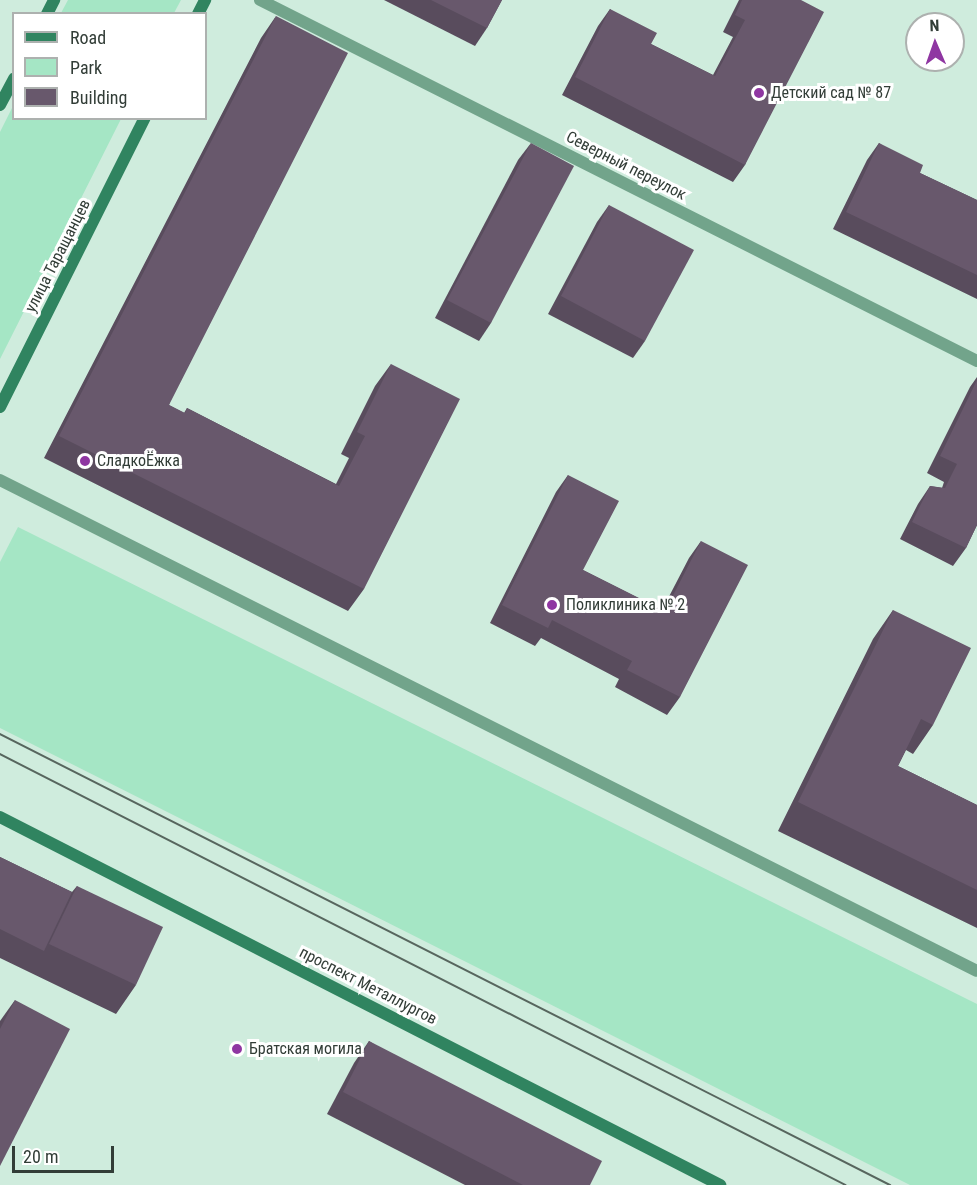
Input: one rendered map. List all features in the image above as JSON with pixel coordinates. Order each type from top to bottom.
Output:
[{"type":"main road","points":[[0,105],[12,83]]},
{"type":"main road","name":"улица Таращанцев","points":[[0,407],[144,120]]},
{"type":"main road","name":"проспект Металлургов","points":[[0,817],[720,1185]]},
{"type":"street","name":"Северный переулок","points":[[260,0],[977,362]]},
{"type":"street","points":[[0,480],[977,971]]},
{"type":"green space","points":[[68,0],[181,0],[175,12],[62,12]]},
{"type":"green space","points":[[12,108],[12,120],[120,120],[0,359],[0,132]]},
{"type":"green space","points":[[18,527],[977,1004],[977,1185],[910,1185],[0,728],[0,562]]},
{"type":"building","points":[[431,0],[502,0],[487,28]]},
{"type":"building","points":[[742,0],[801,0],[824,12],[745,165],[575,77],[610,9],[657,33],[651,44],[715,76],[745,20],[735,15]]},
{"type":"building","points":[[276,16],[348,53],[169,405],[185,413],[187,408],[339,486],[365,436],[357,432],[391,364],[460,399],[364,589],[59,436]]},
{"type":"building","points":[[531,143],[574,166],[491,323],[447,300]]},
{"type":"building","points":[[879,143],[923,165],[920,173],[977,200],[977,275],[846,212]]},
{"type":"building","points":[[609,205],[694,250],[645,341],[561,296]]},
{"type":"building","points":[[977,380],[977,525],[966,548],[912,522],[930,486],[945,488],[957,464],[940,456]]},
{"type":"building","name":"Поликлиника № 2","points":[[568,475],[619,501],[583,570],[665,611],[701,541],[748,565],[680,697],[627,670],[632,661],[552,620],[548,628],[502,605]]},
{"type":"building","points":[[893,610],[971,648],[933,725],[921,719],[898,766],[977,805],[977,890],[798,802]]},
{"type":"building","points":[[0,857],[72,892],[44,951],[0,929]]},
{"type":"building","points":[[77,886],[163,927],[136,985],[49,944]]},
{"type":"building","points":[[15,1000],[70,1029],[0,1166],[0,1029]]},
{"type":"building","points":[[369,1041],[602,1161],[590,1185],[523,1185],[343,1092]]},
{"type":"tram line","points":[[0,734],[890,1185]]},
{"type":"tram line","points":[[0,754],[846,1185]]},
{"type":"place","name":"Детский сад № 87","points":[[759,93]]},
{"type":"place","name":"СладкоЁжка","points":[[85,461]]},
{"type":"place","name":"Поликлиника № 2","points":[[552,605]]},
{"type":"place","name":"Братская могила","points":[[237,1049]]}]
